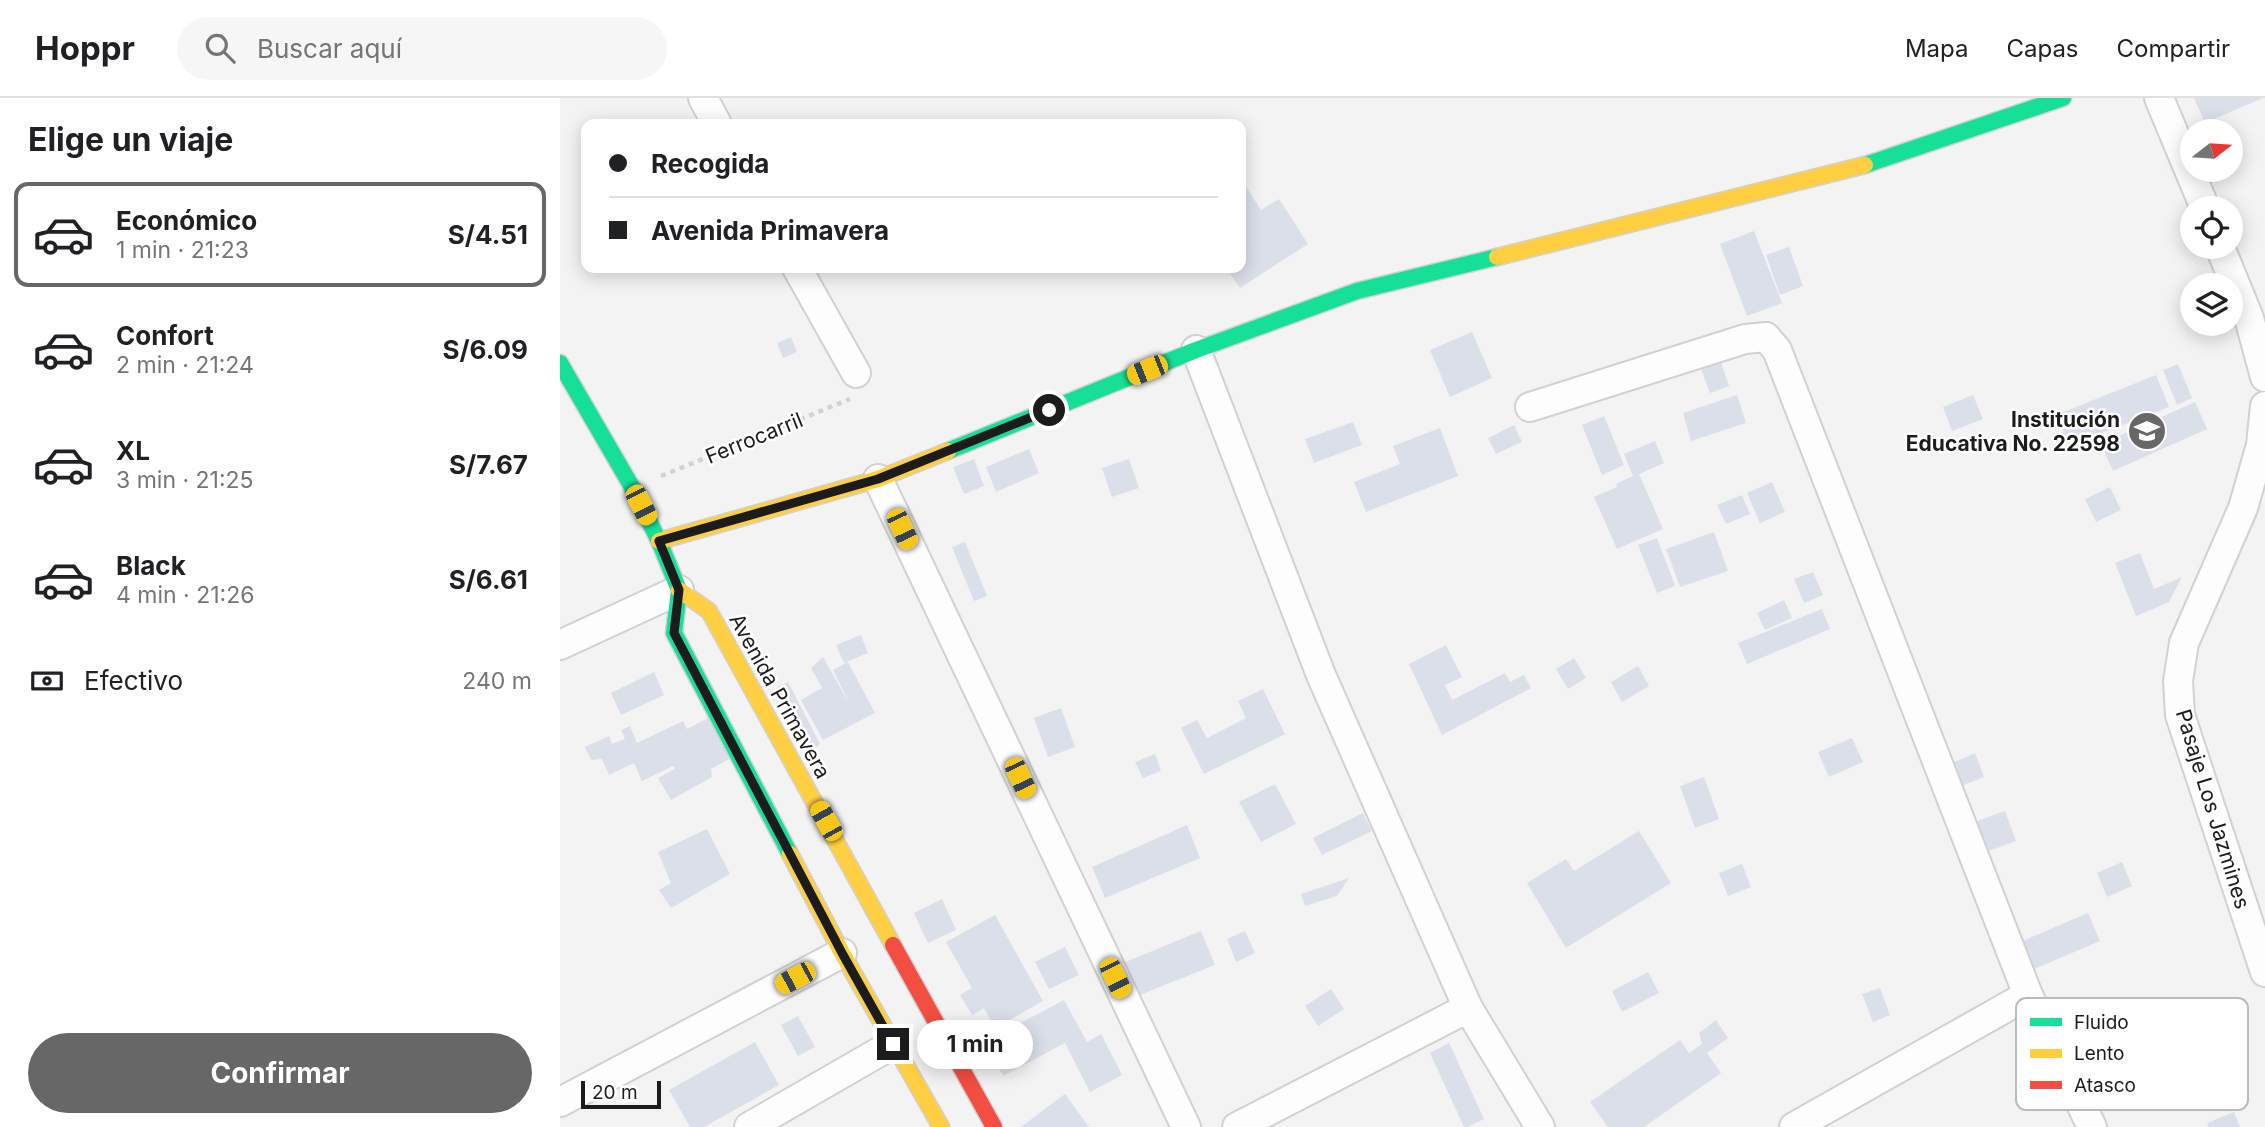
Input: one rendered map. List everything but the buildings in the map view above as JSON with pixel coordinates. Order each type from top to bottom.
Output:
[{"type":"street","points":[[703,98],[714,119]]},
{"type":"street","points":[[659,541],[878,479],[1196,350],[1357,291],[1845,172],[2063,98]]},
{"type":"street","points":[[2159,98],[2199,196]]},
{"type":"street","points":[[2226,259],[2257,316],[2265,377]]},
{"type":"street","points":[[800,273],[856,373]]},
{"type":"street","points":[[1530,407],[1745,339],[1766,337],[1777,350],[2029,998]]},
{"type":"street","points":[[1196,350],[1321,675],[1468,1008],[1540,1127]]},
{"type":"street","points":[[560,363],[632,487],[659,541],[679,590],[674,633],[842,953],[941,1127]]},
{"type":"street","name":"Pasaje Los Jazmines","points":[[2265,406],[2261,445],[2243,509],[2184,643],[2178,681],[2180,715],[2265,972]]},
{"type":"street","points":[[878,479],[1185,1127]]},
{"type":"street","points":[[560,645],[679,590]]},
{"type":"street","name":"Avenida Primavera","points":[[679,590],[709,611],[994,1127]]},
{"type":"street","points":[[560,1102],[842,953]]},
{"type":"street","points":[[2023,998],[2028,995]]},
{"type":"street","points":[[1794,1127],[2016,1002]]},
{"type":"street","points":[[1237,1127],[1468,1008]]},
{"type":"street","points":[[749,1127],[893,1044]]},
{"type":"street","points":[[2084,1110],[2092,1127]]},
{"type":"path","name":"Ferrocarril","points":[[632,487],[850,399],[859,385],[856,373]]},
{"type":"traffic: fast","points":[[1865,165],[2063,98]]},
{"type":"traffic: fast","points":[[948,451],[1196,350],[1357,291],[1497,257]]},
{"type":"traffic: fast","points":[[560,363],[632,487],[659,541],[679,590],[674,633],[790,854]]},
{"type":"traffic: slow","points":[[1497,257],[1865,165]]},
{"type":"traffic: slow","points":[[659,541],[878,479],[948,451]]},
{"type":"traffic: slow","points":[[679,590],[709,611],[893,945]]},
{"type":"traffic: slow","points":[[790,854],[842,953],[941,1127]]},
{"type":"traffic: jam","points":[[893,945],[994,1127]]},
{"type":"place","name":"Institución Educativa No. 22598","points":[[2147,431]]},
{"type":"route","points":[[893,1044],[842,953],[674,633],[679,590],[659,541],[878,479],[1049,410]]}]
